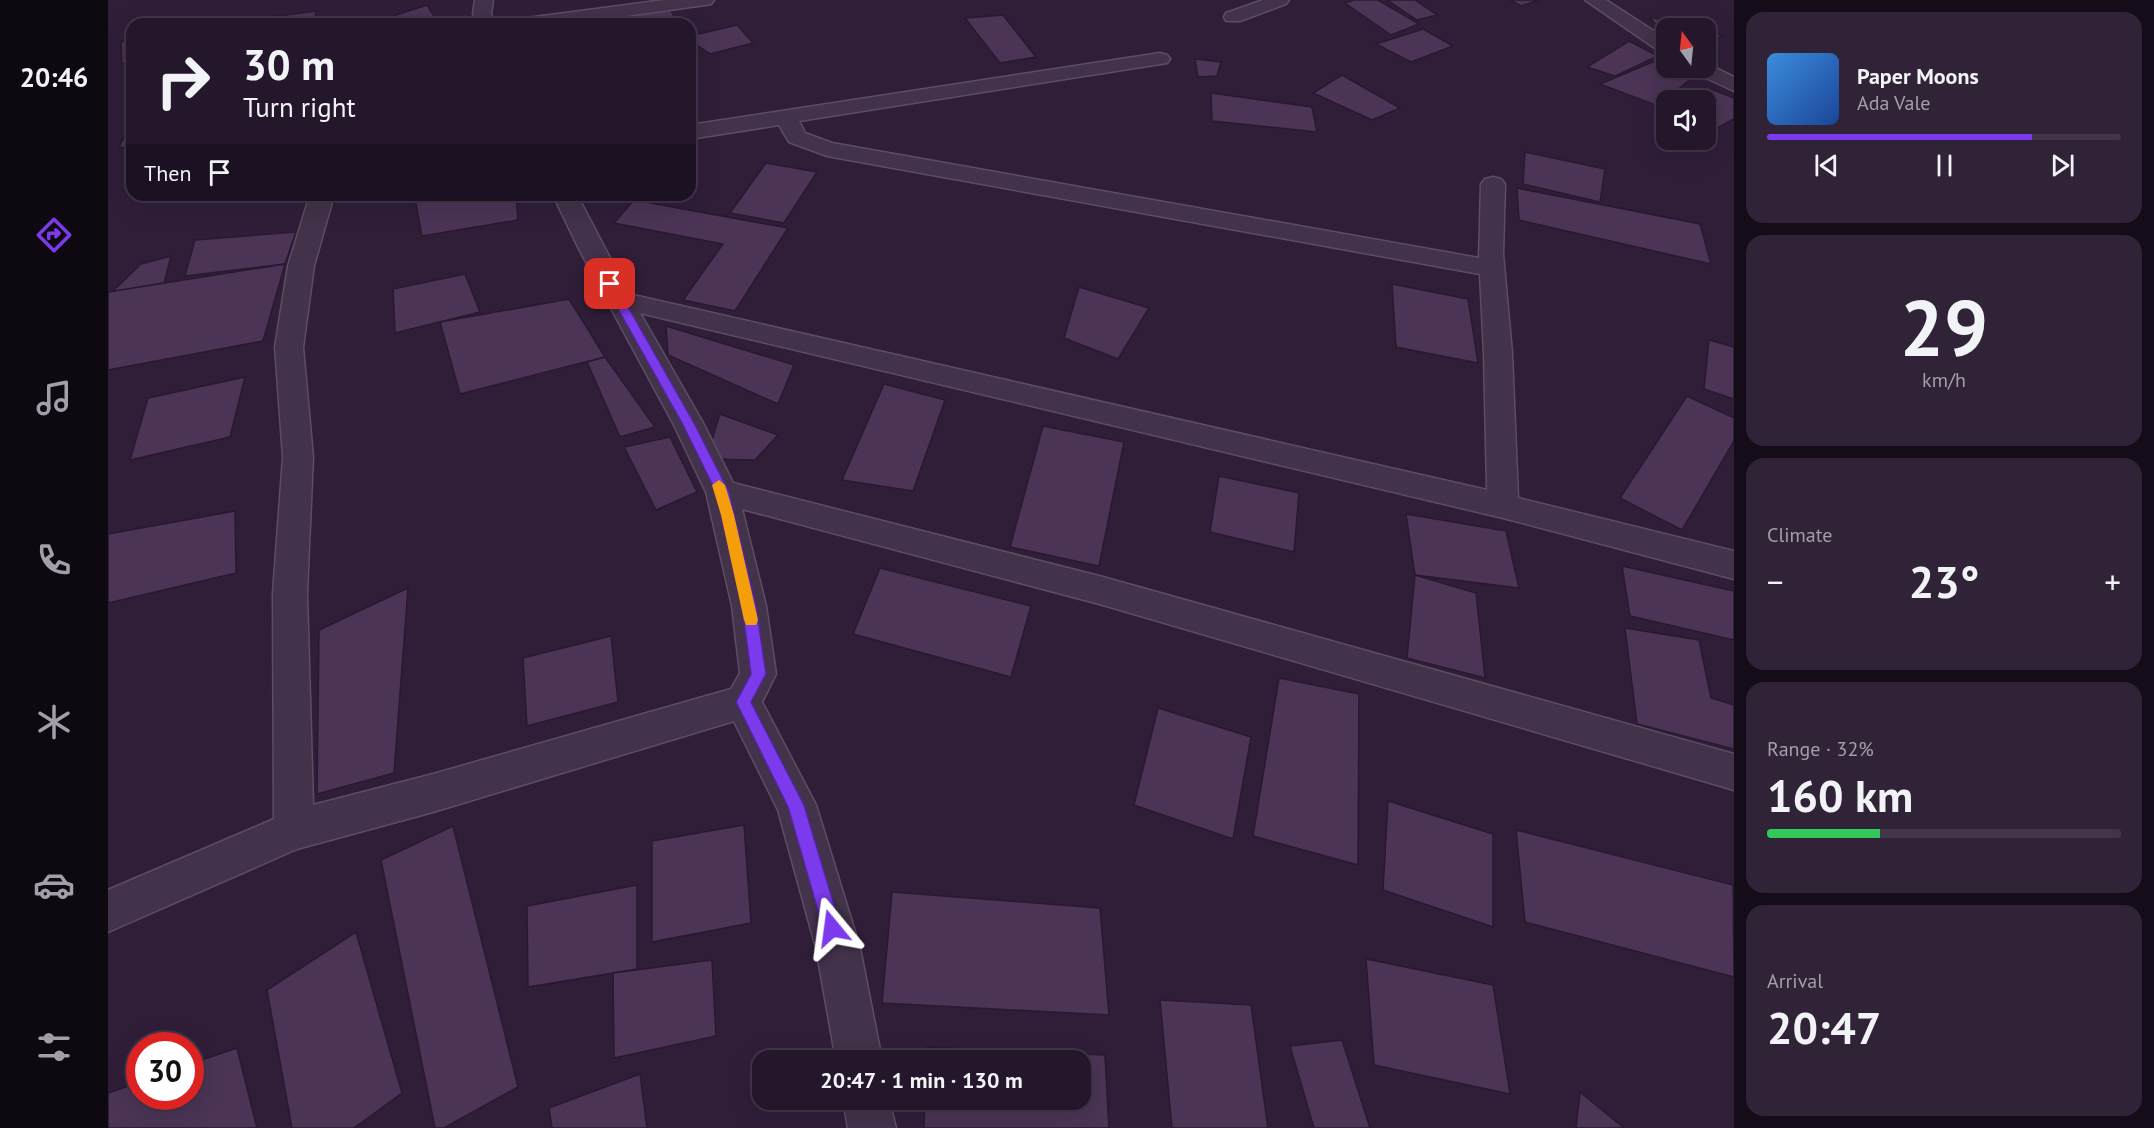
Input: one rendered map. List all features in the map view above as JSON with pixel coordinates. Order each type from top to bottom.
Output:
[{"type":"street","points":[[484,0],[484,18]]},
{"type":"street","points":[[572,18],[705,0]]},
{"type":"street","points":[[1233,17],[1280,0]]},
{"type":"street","points":[[1594,0],[1656,40]]},
{"type":"street","points":[[696,131],[1160,59]]},
{"type":"street","points":[[1716,76],[1734,85]]},
{"type":"street","points":[[786,117],[797,136],[827,149],[1492,268]]},
{"type":"street","points":[[1493,184],[1492,268],[1498,353],[1503,506]]},
{"type":"street","points":[[294,830],[290,593],[298,457],[289,347],[301,266],[320,201]]},
{"type":"street","points":[[108,911],[294,830],[433,793],[743,702],[758,674],[749,606],[722,492],[688,423],[592,251],[568,201]]},
{"type":"street","points":[[619,300],[1503,506],[1734,565]]},
{"type":"street","points":[[722,492],[1103,591],[1460,695],[1734,771]]},
{"type":"street","points":[[743,702],[796,805],[838,948],[857,1050]]},
{"type":"street","points":[[868,1110],[872,1128]]},
{"type":"building","points":[[1354,0],[1378,0],[1419,24],[1391,35],[1345,3]]},
{"type":"building","points":[[1387,0],[1415,0],[1437,15],[1417,20]]},
{"type":"building","points":[[1510,0],[1539,0],[1521,6]]},
{"type":"building","points":[[427,5],[435,18],[390,18]]},
{"type":"building","points":[[669,7],[675,18],[630,18],[628,15]]},
{"type":"building","points":[[316,11],[315,18],[263,18]]},
{"type":"building","points":[[1003,15],[1036,57],[1000,63],[965,18]]},
{"type":"building","points":[[737,25],[753,43],[710,54],[696,45],[696,35]]},
{"type":"building","points":[[1423,29],[1453,46],[1411,62],[1376,44]]},
{"type":"building","points":[[126,41],[126,63],[122,64],[121,42]]},
{"type":"building","points":[[1629,41],[1656,55],[1615,76],[1587,67]]},
{"type":"building","points":[[1195,59],[1221,62],[1217,76],[1198,77]]},
{"type":"building","points":[[1655,61],[1656,78],[1692,78],[1677,90],[1656,90],[1656,105],[1600,84]]},
{"type":"building","points":[[1342,75],[1400,108],[1372,120],[1313,93]]},
{"type":"building","points":[[1716,91],[1734,98],[1734,119],[1716,129]]},
{"type":"building","points":[[1211,93],[1312,107],[1317,132],[1212,121]]},
{"type":"building","points":[[126,132],[126,147],[119,148]]},
{"type":"building","points":[[1525,152],[1605,169],[1600,202],[1523,184]]},
{"type":"building","points":[[766,163],[817,172],[784,223],[730,213]]},
{"type":"building","points":[[1517,188],[1700,224],[1711,264],[1519,220]]},
{"type":"building","points":[[415,201],[516,201],[518,220],[422,236]]},
{"type":"building","points":[[633,201],[640,201],[788,228],[735,311],[683,300],[723,244],[614,223]]},
{"type":"building","points":[[296,232],[285,264],[185,276],[195,240]]},
{"type":"building","points":[[171,256],[164,283],[112,292],[141,264]]},
{"type":"building","points":[[285,264],[263,341],[108,370],[108,292]]},
{"type":"building","points":[[465,274],[480,312],[395,333],[393,289]]},
{"type":"building","points":[[1392,284],[1468,299],[1478,363],[1396,347]]},
{"type":"building","points":[[1079,287],[1149,308],[1118,359],[1064,338]]},
{"type":"building","points":[[569,299],[605,357],[460,394],[440,322]]},
{"type":"building","points":[[666,326],[794,365],[778,404],[668,355]]},
{"type":"building","points":[[1709,340],[1734,347],[1734,399],[1704,389]]},
{"type":"building","points":[[605,357],[655,427],[620,437],[587,362]]},
{"type":"building","points":[[245,377],[230,437],[130,460],[148,398]]},
{"type":"building","points":[[884,384],[945,400],[913,491],[842,480]]},
{"type":"building","points":[[1687,396],[1734,418],[1734,441],[1682,530],[1620,498]]},
{"type":"building","points":[[720,414],[778,435],[755,460],[706,459]]},
{"type":"building","points":[[1043,426],[1124,442],[1099,566],[1010,547]]},
{"type":"building","points":[[670,437],[697,492],[656,510],[624,447]]},
{"type":"building","points":[[1219,476],[1299,493],[1294,552],[1210,532]]},
{"type":"building","points":[[235,511],[236,573],[108,603],[108,534]]},
{"type":"building","points":[[1406,514],[1506,531],[1519,588],[1415,575]]},
{"type":"building","points":[[1622,566],[1734,591],[1734,640],[1630,616]]},
{"type":"building","points":[[880,568],[1031,606],[1011,677],[853,634]]},
{"type":"building","points":[[1415,575],[1476,593],[1485,678],[1407,658]]},
{"type":"building","points":[[408,588],[394,773],[317,794],[319,630]]},
{"type":"building","points":[[1625,628],[1699,640],[1711,698],[1734,705],[1734,749],[1637,724]]},
{"type":"building","points":[[611,636],[618,702],[527,726],[523,658]]},
{"type":"building","points":[[1279,678],[1359,694],[1358,865],[1253,836]]},
{"type":"building","points":[[1158,708],[1251,737],[1233,839],[1134,805]]},
{"type":"building","points":[[1388,801],[1493,834],[1493,927],[1383,890]]},
{"type":"building","points":[[744,825],[751,923],[652,942],[652,841]]},
{"type":"building","points":[[453,826],[518,1087],[444,1128],[435,1128],[381,860]]},
{"type":"building","points":[[1516,830],[1733,885],[1734,977],[1525,922]]},
{"type":"building","points":[[637,885],[637,969],[528,987],[527,906]]},
{"type":"building","points":[[892,892],[1100,908],[1109,1015],[882,1003]]},
{"type":"building","points":[[356,932],[402,1093],[354,1128],[292,1128],[267,990]]},
{"type":"building","points":[[1366,959],[1493,985],[1510,1094],[1374,1065]]},
{"type":"building","points":[[712,960],[716,1036],[614,1058],[613,973]]},
{"type":"building","points":[[1160,1000],[1251,1005],[1268,1128],[1172,1128]]},
{"type":"building","points":[[1342,1040],[1370,1128],[1314,1128],[1290,1046]]},
{"type":"building","points":[[927,1047],[994,1050],[927,1050]]},
{"type":"building","points":[[237,1048],[257,1128],[108,1128],[108,1093],[126,1087],[126,1110],[204,1110],[204,1059]]},
{"type":"building","points":[[1091,1054],[1105,1055],[1109,1128],[924,1128],[925,1110],[1091,1110]]},
{"type":"building","points":[[640,1074],[647,1128],[552,1128],[549,1108]]},
{"type":"building","points":[[1580,1092],[1624,1128],[1576,1128]]},
{"type":"slow traffic","points":[[719,485],[728,515],[751,620]]},
{"type":"route","points":[[610,284],[688,423],[722,492],[749,606],[758,674],[743,702],[796,805],[832,928]]}]
